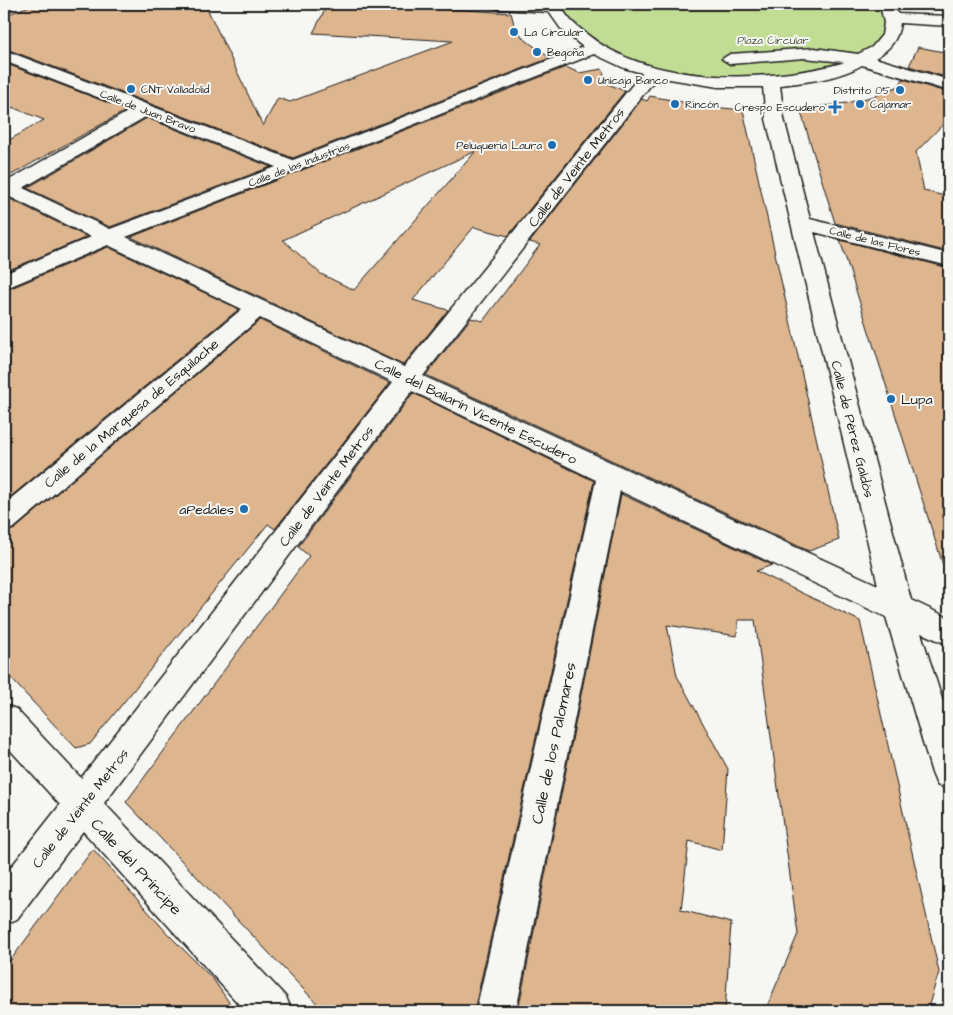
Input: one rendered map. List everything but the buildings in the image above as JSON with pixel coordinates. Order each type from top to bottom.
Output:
[{"type":"street","points":[[498,4],[554,6],[574,33],[594,48],[624,61],[653,70],[696,79],[771,83],[824,75],[865,60],[883,46],[889,38],[890,11],[949,21]]},
{"type":"street","name":"Calle de las Industrias","points":[[4,282],[110,236],[292,167],[594,48]]},
{"type":"street","points":[[730,59],[758,59],[805,53],[865,60],[949,86]]},
{"type":"street","name":"Calle de Juan Bravo","points":[[4,55],[292,167]]},
{"type":"street","name":"Calle de Veinte Metros","points":[[4,906],[408,379],[653,70]]},
{"type":"street","name":"Calle de Pérez Galdós","points":[[771,83],[775,119],[898,608],[949,773]]},
{"type":"street","points":[[6,188],[145,110]]},
{"type":"street","name":"Calle del Bailarín Vicente Escudero","points":[[6,188],[610,476],[949,632]]},
{"type":"street","name":"Calle de las Flores","points":[[801,223],[949,260]]},
{"type":"street","name":"Calle de la Marquesa de Esquilache","points":[[4,520],[259,307]]},
{"type":"street","name":"Calle de los Palomares","points":[[496,1011],[610,476]]},
{"type":"street","name":"Calle del Príncipe","points":[[4,720],[272,1011]]},
{"type":"green space","name":"Plaza Circular","points":[[562,4],[879,4],[881,35],[856,57],[810,71],[753,77],[691,73],[633,60],[588,37]]},
{"type":"place","name":"La Circular","points":[[514,32]]},
{"type":"place","name":"Begoña","points":[[537,52]]},
{"type":"place","name":"Unicaja Banco","points":[[588,80]]},
{"type":"place","name":"CNT Valladolid","points":[[131,89]]},
{"type":"place","name":"Distrito 05","points":[[900,90]]},
{"type":"place","name":"Rincón","points":[[675,104]]},
{"type":"place","name":"Cajamar","points":[[860,104]]},
{"type":"place","name":"Crespo Escudero","points":[[835,107]]},
{"type":"place","name":"Peluquería Laura","points":[[552,145]]},
{"type":"place","name":"Lupa","points":[[891,399]]},
{"type":"place","name":"aPedales","points":[[244,509]]}]
